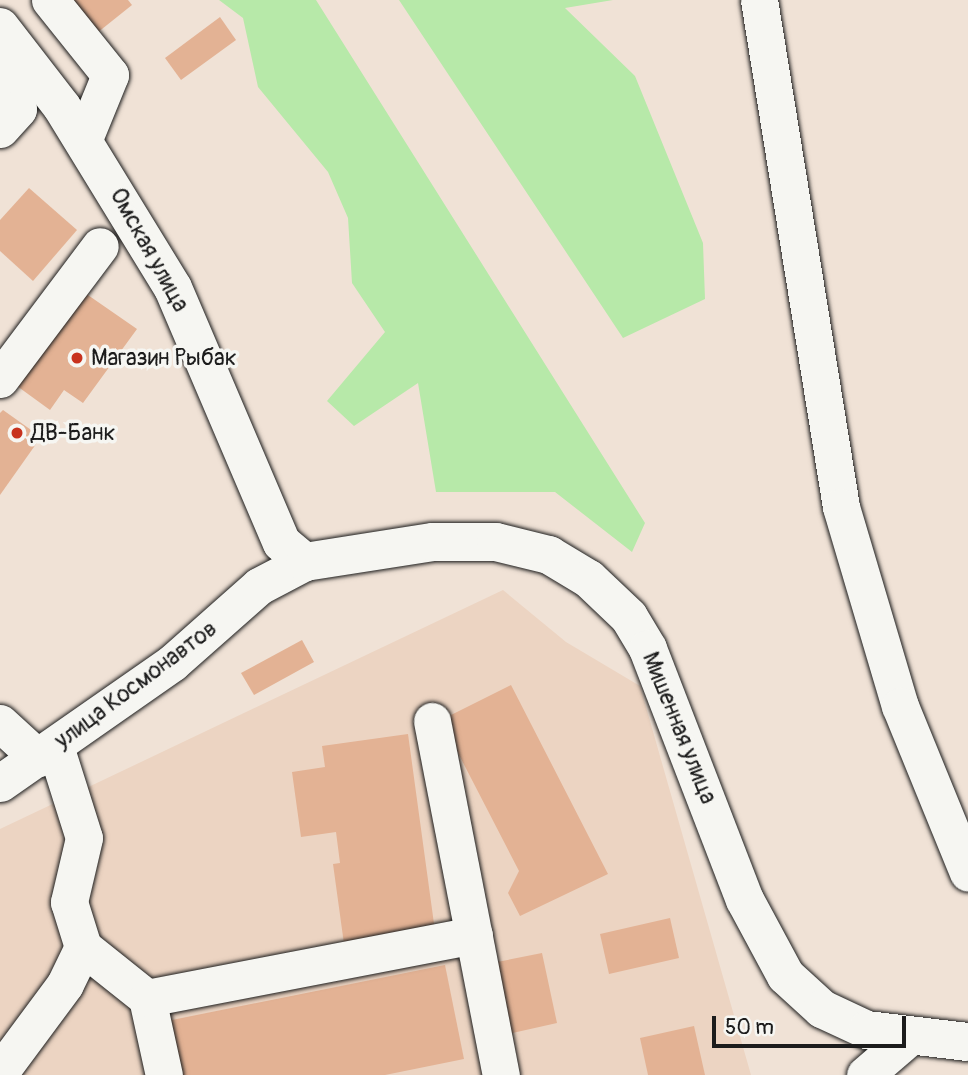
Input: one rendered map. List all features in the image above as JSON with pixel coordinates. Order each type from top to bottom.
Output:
[{"type":"main road","name":"Омская улица","points":[[0,27],[83,141],[188,318],[275,533],[305,562]]},
{"type":"main road","name":"Мишенная улица","points":[[305,562],[433,542],[496,542],[549,555],[589,579],[629,617],[648,649],[744,900],[786,976],[841,1020],[908,1038],[968,1042]]},
{"type":"street","points":[[50,0],[110,75],[83,141]]},
{"type":"street","points":[[759,0],[841,507],[900,706],[968,873]]},
{"type":"street","points":[[0,72],[18,109],[0,129]]},
{"type":"street","points":[[0,379],[100,246]]},
{"type":"street","name":"улица Космонавтов","points":[[0,783],[172,663],[259,586],[305,562]]},
{"type":"street","points":[[432,721],[501,1075]]},
{"type":"street","points":[[0,723],[46,752],[84,838],[69,902],[83,947],[147,998],[164,1075]]},
{"type":"street","points":[[147,998],[474,934]]},
{"type":"street","points":[[0,1072],[65,984],[83,947]]},
{"type":"street","points":[[865,1075],[908,1038]]},
{"type":"shaded area","points":[[503,590],[566,642],[640,686],[751,1075],[0,1075],[0,829]]},
{"type":"green space","points":[[219,0],[316,0],[645,523],[632,552],[555,492],[436,492],[418,383],[354,426],[327,401],[385,332],[352,283],[348,218],[328,172],[258,87],[243,18]]},
{"type":"green space","points":[[399,0],[613,0],[565,8],[635,76],[703,243],[705,299],[623,338]]},
{"type":"building","points":[[63,0],[128,0],[132,5],[92,37]]},
{"type":"building","points":[[220,17],[236,40],[181,80],[165,58]]},
{"type":"building","points":[[29,188],[77,230],[33,281],[0,251],[0,220]]},
{"type":"building","name":"Магазин Рыбак","points":[[85,293],[137,329],[83,403],[64,390],[50,410],[17,386]]},
{"type":"building","points":[[3,410],[41,437],[0,495],[0,413]]},
{"type":"building","points":[[302,640],[314,662],[254,695],[241,673]]},
{"type":"building","points":[[511,685],[608,874],[520,916],[508,893],[519,871],[441,720]]},
{"type":"building","points":[[408,734],[435,931],[344,944],[333,864],[340,863],[336,832],[301,837],[292,772],[325,767],[322,746]]},
{"type":"building","points":[[670,918],[679,958],[609,974],[600,934]]},
{"type":"building","points":[[542,953],[557,1023],[508,1034],[492,963]]},
{"type":"building","points":[[445,965],[464,1059],[385,1075],[177,1075],[167,1021]]},
{"type":"building","points":[[694,1026],[705,1075],[648,1075],[640,1038]]},
{"type":"place","name":"Магазин Рыбак","points":[[77,358]]},
{"type":"place","name":"ДВ-Банк","points":[[17,433]]}]
